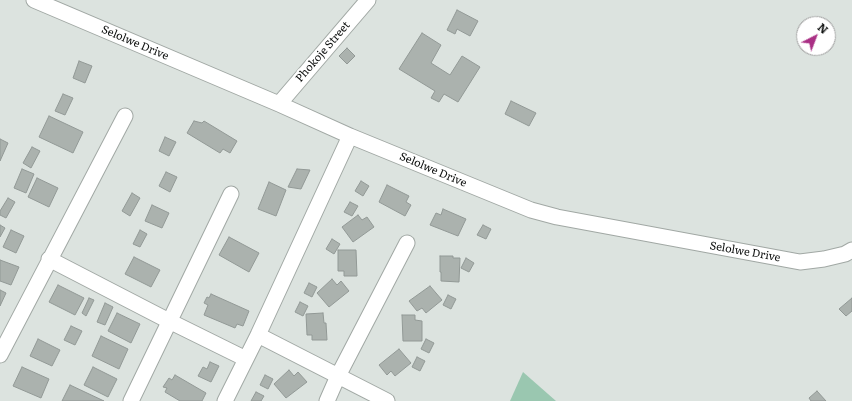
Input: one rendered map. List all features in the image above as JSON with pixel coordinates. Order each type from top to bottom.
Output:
[{"type":"street","name":"Selolwe Drive","points":[[34,0],[279,104],[350,136],[508,202],[532,210],[557,217],[800,262],[824,260],[845,254],[852,250]]},
{"type":"street","name":"Phokoje Street","points":[[279,104],[368,0]]},
{"type":"street","points":[[0,355],[125,116]]},
{"type":"street","points":[[225,401],[258,335],[350,136]]},
{"type":"street","points":[[131,401],[231,194]]},
{"type":"street","points":[[327,401],[338,376],[407,244]]},
{"type":"street","points":[[49,259],[246,359]]},
{"type":"street","points":[[258,335],[387,401]]},
{"type":"green space","points":[[523,372],[556,401],[510,401]]},
{"type":"building","points":[[457,10],[478,21],[470,36],[457,29],[455,34],[447,30]]},
{"type":"building","points":[[422,33],[441,45],[431,63],[450,75],[462,56],[480,67],[458,102],[444,94],[439,102],[431,98],[435,91],[399,69]]},
{"type":"building","points":[[347,48],[355,56],[347,64],[339,56]]},
{"type":"building","points":[[79,61],[92,66],[85,83],[73,78]]},
{"type":"building","points":[[63,94],[73,98],[65,115],[55,111]]},
{"type":"building","points":[[511,101],[536,113],[529,126],[505,114]]},
{"type":"building","points":[[49,116],[83,132],[73,153],[39,137]]},
{"type":"building","points":[[194,121],[202,123],[204,121],[237,141],[230,153],[223,149],[220,153],[187,133]]},
{"type":"building","points":[[165,137],[176,142],[169,156],[159,151]]},
{"type":"building","points":[[0,139],[8,143],[0,161]]},
{"type":"building","points":[[32,147],[40,151],[31,168],[23,163]]},
{"type":"building","points":[[22,169],[34,174],[26,193],[14,188]]},
{"type":"building","points":[[297,169],[310,170],[301,189],[288,187]]},
{"type":"building","points":[[166,172],[177,177],[170,192],[159,186]]},
{"type":"building","points":[[37,178],[58,188],[49,207],[28,197]]},
{"type":"building","points":[[361,181],[369,186],[363,196],[355,191]]},
{"type":"building","points":[[269,182],[286,190],[276,216],[258,209]]},
{"type":"building","points":[[387,185],[409,196],[406,202],[411,205],[405,216],[379,202]]},
{"type":"building","points":[[132,193],[140,198],[130,216],[122,211]]},
{"type":"building","points":[[8,198],[15,202],[6,218],[0,215],[0,211]]},
{"type":"building","points":[[350,202],[358,206],[352,216],[344,212]]},
{"type":"building","points":[[152,205],[169,213],[162,228],[145,221]]},
{"type":"building","points":[[443,209],[466,219],[458,236],[430,225],[436,213],[441,215]]},
{"type":"building","points":[[358,215],[362,220],[367,217],[374,227],[353,242],[342,227]]},
{"type":"building","points":[[0,225],[5,228],[0,237]]},
{"type":"building","points":[[483,225],[491,229],[486,239],[477,235]]},
{"type":"building","points":[[11,230],[24,236],[16,253],[3,247]]},
{"type":"building","points":[[140,230],[147,234],[140,247],[133,244]]},
{"type":"building","points":[[229,237],[259,253],[249,272],[219,255]]},
{"type":"building","points":[[332,239],[340,244],[334,254],[326,249]]},
{"type":"building","points":[[338,250],[356,250],[357,276],[344,276],[344,271],[338,271]]},
{"type":"building","points":[[440,256],[453,256],[453,258],[460,258],[459,282],[441,281]]},
{"type":"building","points":[[134,257],[160,270],[151,287],[125,274]]},
{"type":"building","points":[[466,258],[474,263],[469,272],[461,268]]},
{"type":"building","points":[[0,260],[19,267],[11,285],[0,281]]},
{"type":"building","points":[[332,279],[337,285],[341,281],[349,291],[329,307],[317,293]]},
{"type":"building","points":[[309,283],[317,287],[312,297],[304,293]]},
{"type":"building","points":[[58,285],[84,298],[75,315],[49,302]]},
{"type":"building","points":[[430,286],[442,300],[426,313],[422,308],[417,311],[409,301]]},
{"type":"building","points":[[0,290],[6,293],[0,306]]},
{"type":"building","points":[[211,294],[249,311],[243,326],[237,324],[235,328],[204,315],[208,305],[204,303],[207,297],[209,298]]},
{"type":"building","points":[[448,295],[456,299],[451,309],[443,305]]},
{"type":"building","points":[[89,298],[94,300],[86,316],[82,313]]},
{"type":"building","points":[[852,298],[852,311],[846,316],[839,309]]},
{"type":"building","points":[[300,302],[308,306],[303,316],[295,312]]},
{"type":"building","points":[[105,303],[113,307],[105,325],[97,322]]},
{"type":"building","points":[[117,313],[140,324],[131,343],[108,331]]},
{"type":"building","points":[[323,313],[324,323],[326,323],[327,340],[312,340],[312,335],[307,335],[306,314]]},
{"type":"building","points":[[402,315],[415,315],[415,320],[422,321],[422,341],[403,341]]},
{"type":"building","points":[[71,326],[82,331],[75,345],[64,340]]},
{"type":"building","points":[[101,336],[128,349],[119,369],[92,356]]},
{"type":"building","points":[[38,339],[60,350],[52,366],[30,356]]},
{"type":"building","points":[[426,339],[434,343],[429,353],[421,349]]},
{"type":"building","points":[[399,349],[411,363],[395,376],[391,371],[387,375],[379,365]]},
{"type":"building","points":[[417,357],[425,361],[420,371],[412,367]]},
{"type":"building","points":[[210,362],[219,366],[211,382],[198,376],[203,367],[207,369]]},
{"type":"building","points":[[22,367],[49,379],[41,398],[13,386]]},
{"type":"building","points":[[93,367],[117,379],[108,397],[84,385]]},
{"type":"building","points":[[289,370],[294,376],[298,372],[307,382],[286,398],[274,384]]},
{"type":"building","points":[[175,375],[206,393],[202,401],[180,401],[165,392],[167,388],[163,387],[169,378],[172,380]]},
{"type":"building","points":[[265,375],[273,379],[268,389],[260,385]]},
{"type":"building","points":[[70,385],[104,401],[62,401]]},
{"type":"building","points":[[817,391],[826,401],[811,401],[809,398]]},
{"type":"building","points":[[256,392],[264,396],[261,401],[251,401]]}]
